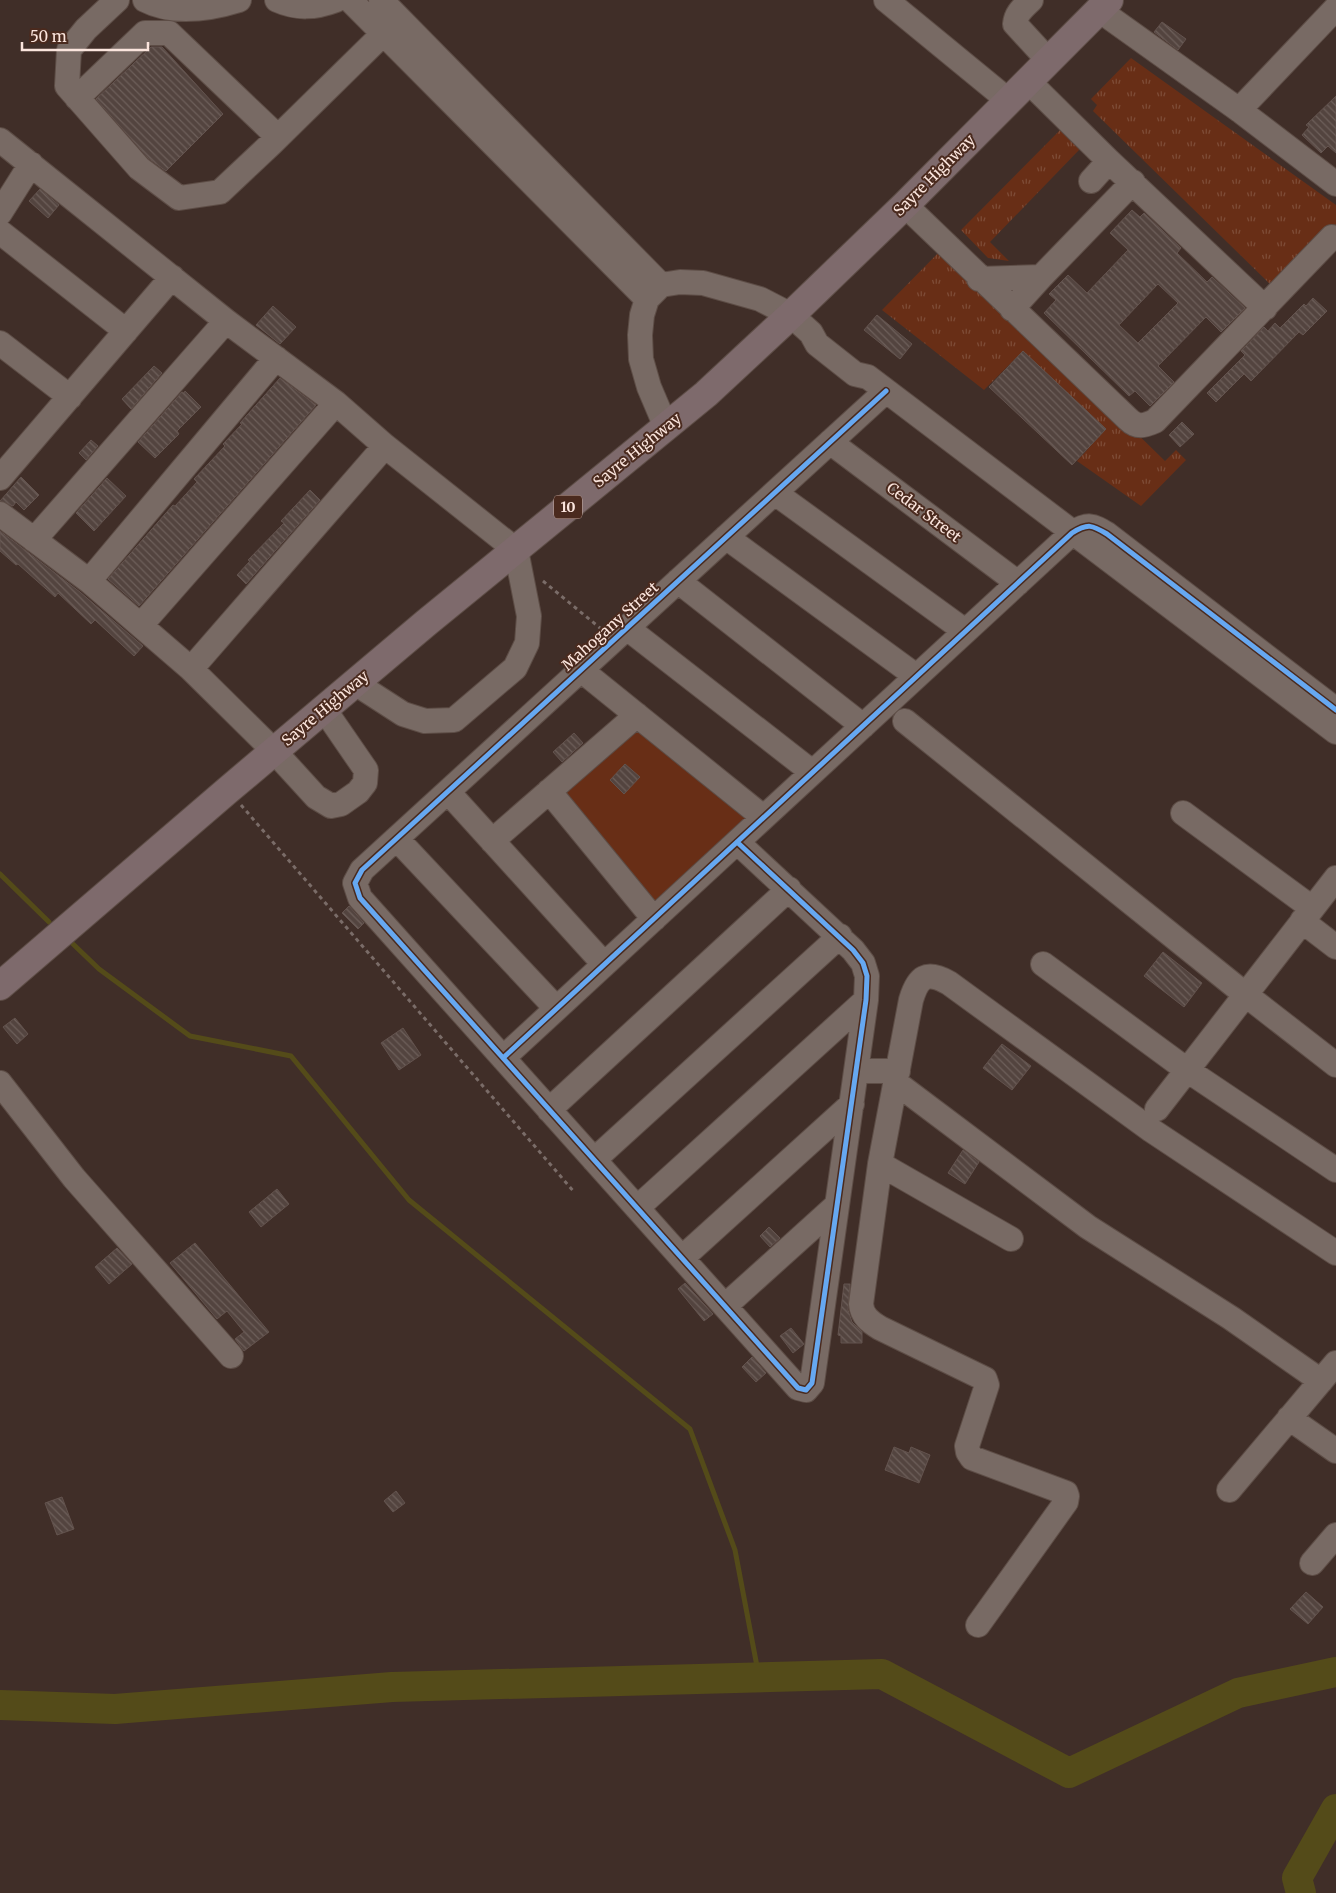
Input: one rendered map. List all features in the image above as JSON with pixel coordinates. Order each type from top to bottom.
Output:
[{"type":"highway","name":"Sayre Highway","points":[[0,986],[274,751],[706,394],[791,315],[904,205],[1104,5]]},
{"type":"street","points":[[117,0],[86,29],[69,50],[67,86],[139,168],[179,198],[220,192],[384,33]]},
{"type":"street","points":[[146,0],[170,8],[196,10],[239,0]]},
{"type":"street","points":[[277,0],[289,5],[305,7],[321,5],[336,0]]},
{"type":"street","points":[[350,0],[654,292]]},
{"type":"street","points":[[381,0],[654,292]]},
{"type":"street","points":[[886,0],[1009,100]]},
{"type":"street","points":[[1031,0],[1015,17],[1015,24],[1048,61]]},
{"type":"street","points":[[1104,5],[1336,184]]},
{"type":"street","points":[[1239,110],[1336,8]]},
{"type":"street","points":[[77,98],[145,33],[169,33],[278,137]]},
{"type":"street","points":[[1028,81],[1109,161],[1265,308]]},
{"type":"street","points":[[0,140],[226,321],[336,403],[385,446],[516,550],[529,616],[527,643],[515,668],[454,720],[425,721],[403,714],[355,684]]},
{"type":"street","points":[[1091,182],[1109,161]]},
{"type":"street","points":[[0,213],[31,164]]},
{"type":"street","points":[[1012,309],[1133,182]]},
{"type":"street","points":[[904,205],[979,279],[1134,424],[1140,426],[1154,421],[1332,237]]},
{"type":"street","points":[[0,232],[126,331]]},
{"type":"street","points":[[0,478],[172,276]]},
{"type":"street","points":[[979,279],[1041,277]]},
{"type":"street","points":[[666,428],[649,387],[641,359],[640,335],[642,315],[654,292],[680,282],[712,286],[760,299],[791,315],[811,333],[824,335],[847,352],[862,364],[877,384],[1336,732]]},
{"type":"street","points":[[34,540],[226,321]]},
{"type":"street","points":[[0,343],[70,397]]},
{"type":"street","points":[[89,581],[276,358]]},
{"type":"street","name":"Mahogany Street","points":[[503,1058],[360,898],[355,883],[362,870],[830,442],[877,384]]},
{"type":"street","points":[[142,625],[336,403]]},
{"type":"street","name":"Cedar Street","points":[[830,442],[1018,583]]},
{"type":"street","points":[[191,669],[385,446]]},
{"type":"street","points":[[775,493],[965,631]]},
{"type":"street","points":[[0,514],[89,581],[142,625],[191,669],[274,751],[316,797],[332,806],[341,804],[358,792],[365,783],[366,770],[324,710]]},
{"type":"street","points":[[737,842],[840,936],[863,963],[867,976],[866,1000],[852,1104],[812,1383],[804,1390],[798,1388],[503,1058],[556,1008],[1072,533],[1087,526],[1107,534],[1336,710]]},
{"type":"street","points":[[726,537],[916,676]]},
{"type":"street","points":[[678,581],[863,726]]},
{"type":"street","points":[[621,634],[812,772]]},
{"type":"street","points":[[581,670],[764,817]]},
{"type":"street","points":[[492,841],[637,715]]},
{"type":"street","points":[[905,721],[1336,1065]]},
{"type":"street","points":[[549,791],[654,919]]},
{"type":"street","points":[[448,792],[604,964]]},
{"type":"street","points":[[1183,813],[1307,915],[1336,947]]},
{"type":"street","points":[[397,838],[556,1008]]},
{"type":"street","points":[[1157,1109],[1336,878]]},
{"type":"street","points":[[550,1110],[789,890]]},
{"type":"street","points":[[594,1160],[840,936]]},
{"type":"street","points":[[1043,964],[1187,1070],[1336,1170]]},
{"type":"street","points":[[978,1625],[1066,1502],[1067,1496],[1066,1493],[972,1458],[967,1446],[988,1385],[985,1379],[880,1328],[865,1316],[861,1304],[880,1164],[896,1076],[911,1000],[921,978],[938,976],[1151,1130],[1336,1253]]},
{"type":"street","points":[[637,1208],[866,1000]]},
{"type":"street","points":[[856,1071],[896,1076],[1088,1227],[1231,1318],[1329,1372],[1229,1490]]},
{"type":"street","points":[[0,1082],[74,1178],[230,1356]]},
{"type":"street","points":[[682,1258],[852,1104]]},
{"type":"street","points":[[880,1164],[1011,1239]]},
{"type":"street","points":[[725,1306],[837,1205]]},
{"type":"street","points":[[1289,1418],[1336,1451]]},
{"type":"street","points":[[1312,1563],[1336,1535]]},
{"type":"path","points":[[540,578],[557,594],[621,634]]},
{"type":"path","points":[[228,790],[575,1193]]},
{"type":"green space","points":[[1131,58],[1336,205],[1336,225],[1273,287],[1093,111],[1097,105],[1091,99]]},
{"type":"green space","points":[[1070,120],[1100,166],[1080,149],[990,242],[1009,261],[988,258],[961,230]]},
{"type":"green space","points":[[945,246],[1165,461],[1176,450],[1186,460],[1141,506],[1077,461],[1106,429],[1023,351],[984,390],[882,310]]},
{"type":"green space","points":[[637,727],[752,817],[653,906],[561,794]]},
{"type":"building","points":[[1162,22],[1186,39],[1178,50],[1154,32]]},
{"type":"building","points":[[151,47],[162,47],[223,114],[166,171],[148,158],[96,99]]},
{"type":"building","points":[[1336,96],[1336,153],[1328,146],[1321,153],[1302,135],[1309,127],[1306,125]]},
{"type":"building","points":[[40,189],[59,205],[48,218],[29,201]]},
{"type":"building","points":[[1132,210],[1140,217],[1144,213],[1181,248],[1177,253],[1207,282],[1212,277],[1245,308],[1221,332],[1206,317],[1158,366],[1174,382],[1150,406],[1135,391],[1129,396],[1044,313],[1056,300],[1049,294],[1068,275],[1087,293],[1128,250],[1110,233]],"holes":[[[1158,284],[1178,303],[1138,343],[1119,325]]]},
{"type":"building","points":[[1313,298],[1327,311],[1303,335],[1299,332],[1251,381],[1244,374],[1216,402],[1207,393],[1245,355],[1241,351],[1264,327],[1268,331],[1275,323],[1280,328],[1304,304],[1306,306]]},
{"type":"building","points":[[273,306],[296,327],[280,344],[256,325]]},
{"type":"building","points":[[877,315],[912,344],[900,359],[864,330]]},
{"type":"building","points":[[1023,351],[1106,429],[1072,465],[989,387]]},
{"type":"building","points":[[154,366],[162,373],[131,409],[122,399]]},
{"type":"building","points":[[280,378],[316,405],[139,606],[108,579],[173,505],[175,506],[197,482],[194,479],[225,446],[223,444]]},
{"type":"building","points":[[185,391],[201,407],[177,431],[179,434],[155,458],[138,442],[182,392],[184,393]]},
{"type":"building","points":[[1182,422],[1194,434],[1180,447],[1169,435]]},
{"type":"building","points":[[91,440],[98,446],[86,460],[79,453]]},
{"type":"building","points":[[21,477],[39,495],[24,510],[16,502],[13,506],[0,501]]},
{"type":"building","points":[[107,478],[126,496],[94,531],[76,513]]},
{"type":"building","points":[[310,490],[320,500],[246,584],[237,575],[250,561],[248,560],[284,523],[281,521]]},
{"type":"building","points":[[0,531],[80,592],[143,646],[134,656],[95,620],[91,624],[58,593],[55,597],[18,564],[16,565],[0,551]]},
{"type":"building","points":[[574,733],[583,743],[562,762],[553,752]]},
{"type":"building","points":[[625,764],[640,777],[624,794],[610,780]]},
{"type":"building","points":[[349,906],[364,923],[358,929],[342,913]]},
{"type":"building","points":[[1163,952],[1202,983],[1184,1007],[1144,976]]},
{"type":"building","points":[[15,1018],[28,1034],[17,1044],[3,1027]]},
{"type":"building","points":[[403,1028],[421,1055],[399,1070],[381,1043]]},
{"type":"building","points":[[1002,1044],[1031,1066],[1012,1090],[983,1068]]},
{"type":"building","points":[[963,1150],[979,1162],[965,1184],[948,1173]]},
{"type":"building","points":[[277,1189],[289,1204],[261,1227],[249,1212]]},
{"type":"building","points":[[769,1227],[780,1238],[770,1247],[760,1236]]},
{"type":"building","points":[[195,1243],[269,1332],[244,1351],[235,1339],[244,1332],[227,1311],[217,1319],[170,1263]]},
{"type":"building","points":[[117,1248],[132,1264],[109,1284],[95,1267]]},
{"type":"building","points":[[685,1283],[713,1314],[704,1321],[678,1289]]},
{"type":"building","points":[[844,1284],[850,1284],[848,1310],[852,1322],[862,1332],[862,1343],[841,1343],[841,1336],[838,1335]]},
{"type":"building","points":[[791,1328],[804,1344],[793,1353],[780,1336]]},
{"type":"building","points":[[752,1357],[766,1373],[756,1382],[742,1367]]},
{"type":"building","points":[[894,1447],[909,1453],[911,1447],[930,1455],[919,1483],[885,1470]]},
{"type":"building","points":[[396,1491],[405,1503],[393,1512],[384,1501]]},
{"type":"building","points":[[62,1497],[74,1529],[57,1535],[45,1503]]},
{"type":"building","points":[[1306,1592],[1323,1607],[1308,1624],[1290,1609]]},
{"type":"waterway","points":[[0,874],[49,922]]},
{"type":"waterway","points":[[73,944],[99,969],[190,1036],[291,1056],[409,1200],[690,1429],[735,1550],[759,1677]]},
{"type":"waterway","points":[[0,1705],[115,1709],[392,1687],[882,1674],[1069,1773],[1238,1693],[1336,1672]]},
{"type":"waterway","points":[[1301,1893],[1297,1878],[1336,1809]]},
{"type":"cycle path","points":[[737,842],[853,950],[863,963],[867,976],[866,1000],[812,1383],[806,1390],[798,1388],[360,898],[355,883],[362,870],[886,391]]},
{"type":"cycle path","points":[[503,1058],[1072,533],[1082,528],[1090,526],[1107,534],[1336,710]]}]
